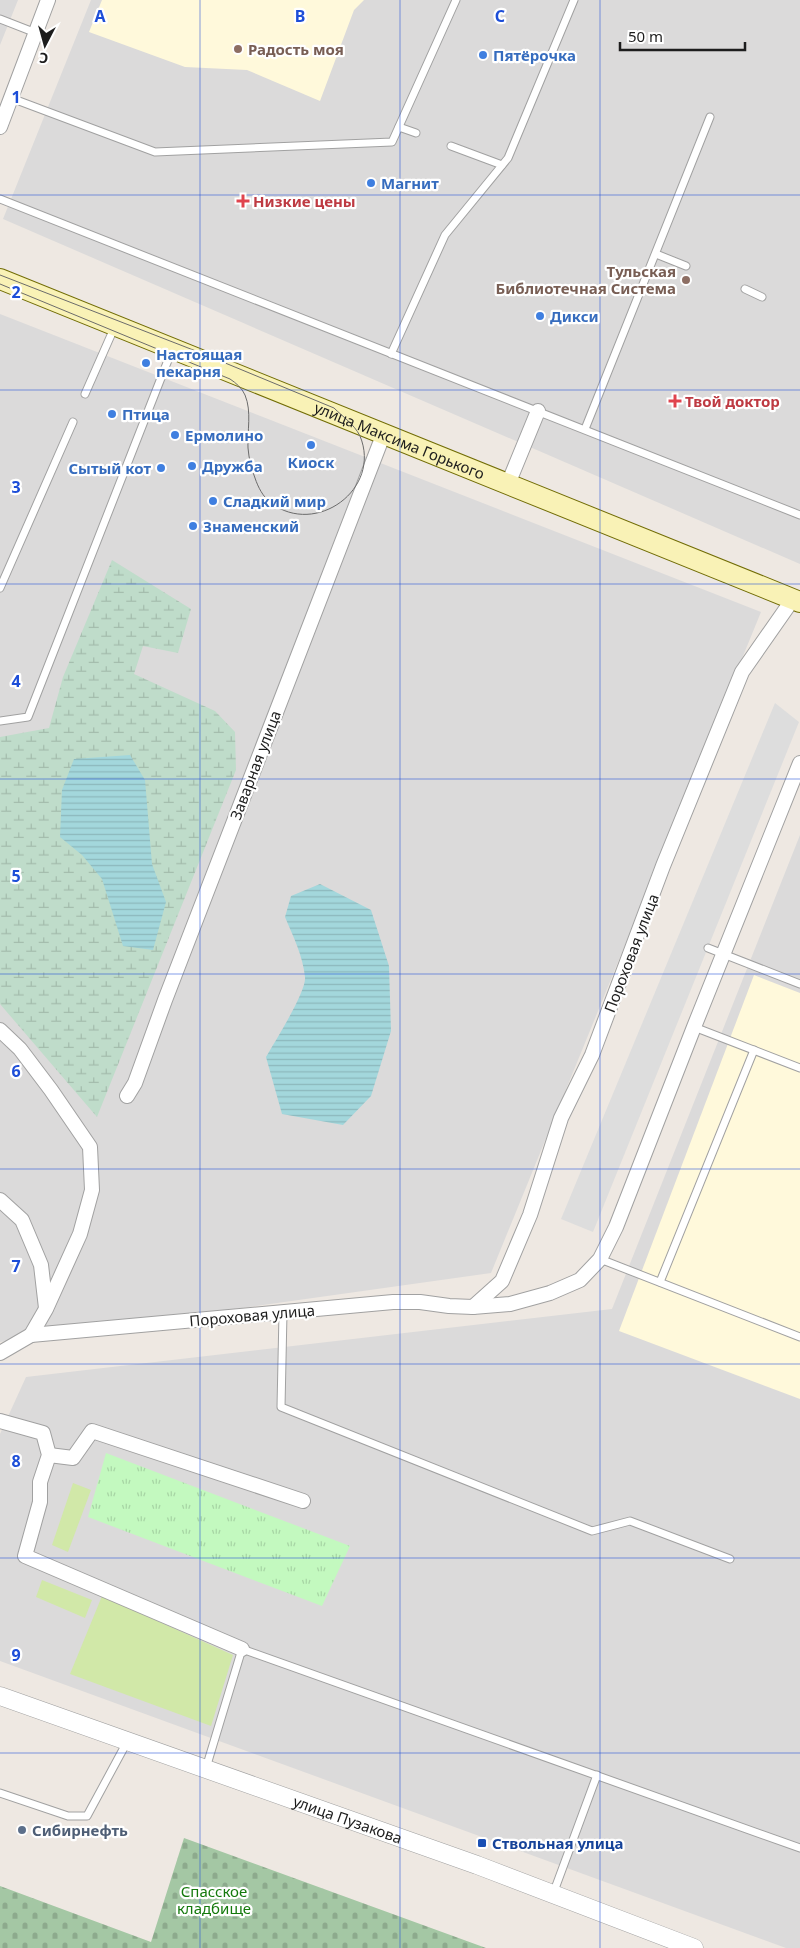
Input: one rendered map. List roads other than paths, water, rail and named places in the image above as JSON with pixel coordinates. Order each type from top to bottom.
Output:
[{"type":"main road","name":"улица Максима Горького","points":[[0,279],[797,601]]},
{"type":"street","points":[[0,127],[48,0]]},
{"type":"street","points":[[508,484],[538,411]]},
{"type":"street","name":"Заварная улица","points":[[127,1096],[135,1083],[168,991],[384,433]]},
{"type":"street","name":"Пороховая улица","points":[[473,1307],[502,1281],[530,1215],[561,1118],[592,1055],[663,866],[742,672],[797,601]]},
{"type":"street","name":"Пороховая улица","points":[[31,1335],[393,1302],[420,1302],[473,1307],[510,1304],[550,1292],[580,1280],[600,1259],[616,1227],[723,954],[796,786],[800,763]]},
{"type":"street","points":[[0,1030],[20,1049],[90,1147],[92,1190],[80,1234],[46,1309],[31,1335],[0,1353]]},
{"type":"street","points":[[0,1200],[22,1220],[41,1265],[46,1309]]},
{"type":"street","points":[[0,1421],[43,1433],[49,1455],[40,1482],[40,1502],[25,1556],[242,1649]]},
{"type":"street","points":[[49,1455],[73,1458],[92,1431],[303,1501]]},
{"type":"street","name":"улица Пузакова","points":[[0,1696],[477,1865],[694,1948]]},
{"type":"lane","points":[[11,98],[154,152],[392,142],[456,0]]},
{"type":"lane","points":[[391,354],[445,235],[508,158],[574,0]]},
{"type":"lane","points":[[0,19],[36,33]]},
{"type":"lane","points":[[586,429],[710,117]]},
{"type":"lane","points":[[399,127],[416,133]]},
{"type":"lane","points":[[451,146],[502,166]]},
{"type":"lane","points":[[0,199],[800,515]]},
{"type":"lane","points":[[656,254],[686,266]]},
{"type":"lane","points":[[745,289],[762,297]]},
{"type":"lane","points":[[86,394],[115,326]]},
{"type":"lane","points":[[0,721],[28,717],[172,349]]},
{"type":"lane","points":[[0,588],[73,422]]},
{"type":"lane","points":[[708,948],[800,984]]},
{"type":"lane","points":[[694,1027],[800,1068]]},
{"type":"lane","points":[[660,1282],[754,1050]]},
{"type":"lane","points":[[600,1259],[800,1337]]},
{"type":"lane","points":[[284,1313],[281,1407],[592,1531],[630,1521],[730,1559]]},
{"type":"lane","points":[[205,1770],[242,1649],[800,1848]]},
{"type":"lane","points":[[0,1793],[68,1816],[87,1816],[127,1742]]},
{"type":"lane","points":[[553,1894],[597,1775]]},
{"type":"water","points":[[130,755],[145,780],[152,864],[166,902],[153,950],[123,946],[102,879],[82,855],[60,837],[62,790],[74,759]]},
{"type":"water","points":[[320,884],[371,910],[389,966],[391,1031],[371,1096],[343,1125],[282,1114],[266,1057],[296,1005],[304,984],[305,977],[302,961],[285,917],[291,896]]},
{"type":"tram line","points":[[0,275],[201,353],[334,408],[352,424],[360,436],[364,455],[362,474],[353,489],[341,502],[325,511],[307,514],[289,512],[271,503],[261,492],[252,471],[248,448],[249,415],[247,401],[239,386],[230,379],[0,284]]},
{"type":"place","name":"Радость моя","points":[[238,49]]},
{"type":"place","name":"Пятёрочка","points":[[483,55]]},
{"type":"place","name":"Магнит","points":[[371,183]]},
{"type":"place","name":"Низкие цены","points":[[243,201]]},
{"type":"place","name":"Тульская Библиотечная Система","points":[[686,280]]},
{"type":"place","name":"Дикси","points":[[540,316]]},
{"type":"place","name":"Настоящая пекарня","points":[[146,363]]},
{"type":"place","name":"Твой доктор","points":[[675,401]]},
{"type":"place","name":"Птица","points":[[112,414]]},
{"type":"place","name":"Ермолино","points":[[175,435]]},
{"type":"place","name":"Киоск","points":[[311,445]]},
{"type":"place","name":"Дружба","points":[[192,466]]},
{"type":"place","name":"Сытый кот","points":[[161,468]]},
{"type":"place","name":"Сладкий мир","points":[[213,501]]},
{"type":"place","name":"Знаменский","points":[[193,526]]},
{"type":"place","name":"Сибирнефть","points":[[22,1830]]},
{"type":"place","name":"Ствольная улица","points":[[482,1843]]},
{"type":"park label","name":"Спасское кладбище","points":[[214,1900]]}]
